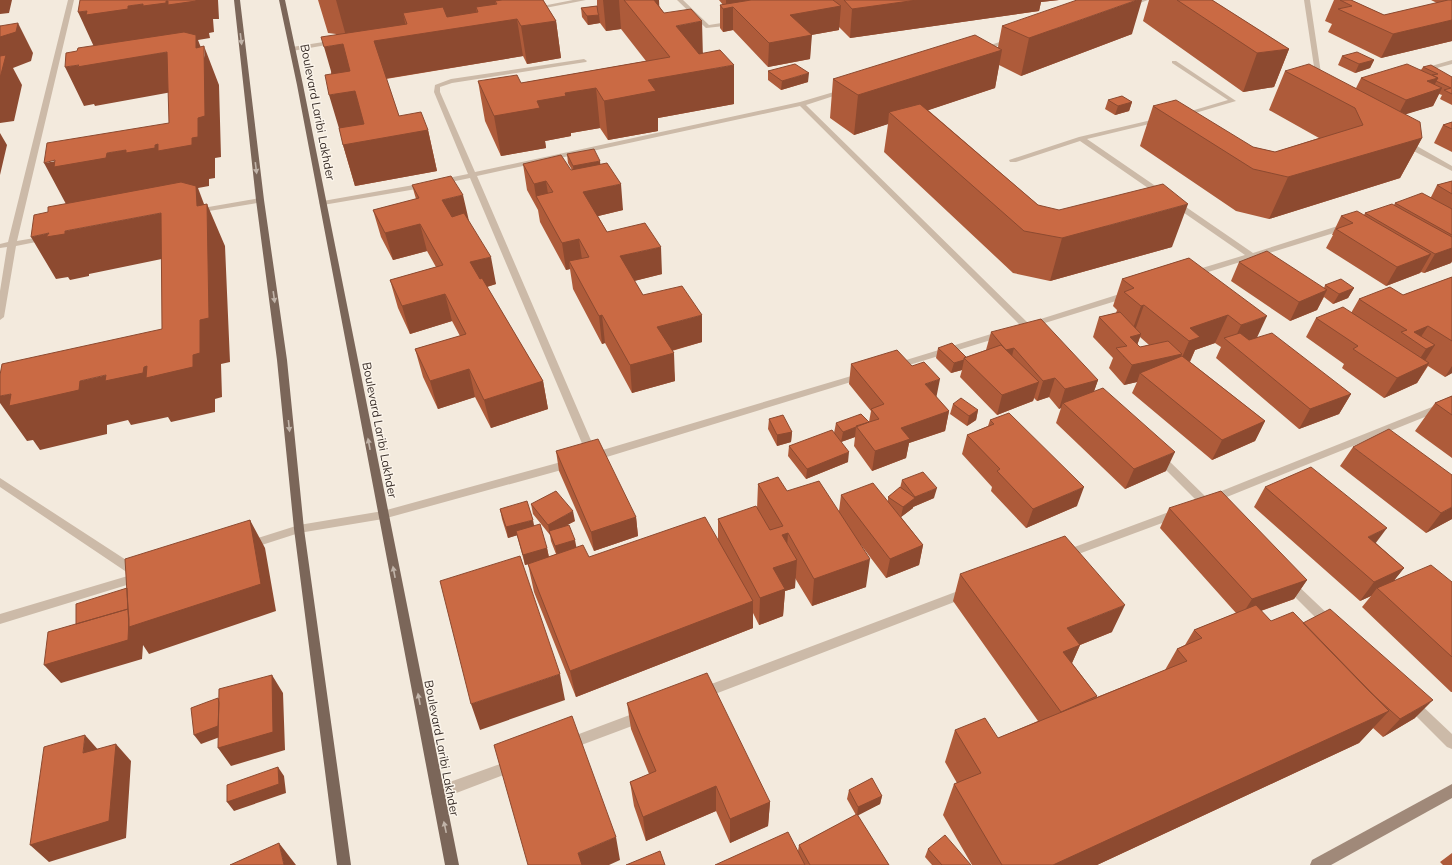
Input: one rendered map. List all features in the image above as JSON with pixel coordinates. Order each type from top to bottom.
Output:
[{"type":"main road","points":[[237,0],[260,200],[282,360],[299,530],[344,865]]},
{"type":"main road","name":"Boulevard Laribi Lakhder","points":[[282,0],[452,865]]},
{"type":"main road","points":[[1317,865],[1452,791]]},
{"type":"street","points":[[0,317],[12,244],[71,0]]},
{"type":"street","points":[[528,9],[583,0]]},
{"type":"street","points":[[680,0],[708,27],[738,23]]},
{"type":"street","points":[[1122,7],[1145,0]]},
{"type":"street","points":[[1307,0],[1320,88]]},
{"type":"street","points":[[977,51],[1023,37]]},
{"type":"street","points":[[292,49],[340,41]]},
{"type":"street","points":[[584,61],[451,81],[437,86],[437,92],[473,176],[585,459]]},
{"type":"street","points":[[1174,62],[1233,101],[1175,117]]},
{"type":"street","points":[[1398,76],[1452,62]]},
{"type":"street","points":[[323,203],[473,176],[801,104],[855,88]]},
{"type":"street","points":[[801,104],[1019,329],[1037,337]]},
{"type":"street","points":[[1013,160],[1081,138],[1167,118]]},
{"type":"street","points":[[1081,138],[1251,255]]},
{"type":"street","points":[[1397,138],[1452,169]]},
{"type":"street","points":[[190,212],[260,200]]},
{"type":"street","points":[[1183,276],[1355,224]]},
{"type":"street","points":[[0,246],[51,237]]},
{"type":"street","points":[[889,368],[1019,329],[1138,290]]},
{"type":"street","points":[[239,547],[299,530],[383,515],[585,459],[867,374]]},
{"type":"street","points":[[1056,559],[1204,502],[1452,402]]},
{"type":"street","points":[[1149,447],[1216,513]]},
{"type":"street","points":[[0,482],[147,575],[0,619]]},
{"type":"street","points":[[1283,579],[1340,634]]},
{"type":"street","points":[[691,697],[974,590]]},
{"type":"street","points":[[1401,694],[1452,743]]},
{"type":"street","points":[[557,748],[654,711]]},
{"type":"street","points":[[438,793],[527,759]]},
{"type":"building","points":[[80,0],[196,1],[168,5],[168,1],[166,1],[166,3],[128,6],[128,9],[86,15],[87,11],[78,12]]},
{"type":"building","points":[[543,0],[556,21],[521,26],[517,19],[374,41],[399,116],[421,112],[428,130],[343,145],[339,128],[364,124],[355,91],[329,95],[325,75],[350,71],[343,44],[324,47],[321,37],[407,24],[403,13],[443,7],[447,17],[478,12],[476,7],[497,4],[495,1]]},
{"type":"building","points":[[624,0],[654,0],[664,13],[691,9],[702,21],[676,26],[699,54],[720,50],[734,65],[648,80],[656,91],[604,101],[596,88],[565,93],[566,96],[537,101],[540,108],[494,116],[478,81],[517,75],[521,83],[670,57]]},
{"type":"building","points":[[751,0],[833,0],[841,6],[790,15],[812,35],[769,43],[733,7],[723,9],[720,5]]},
{"type":"building","points":[[844,0],[917,0],[852,9]]},
{"type":"building","points":[[1077,0],[1137,0],[1029,38],[1002,26]]},
{"type":"building","points":[[1177,0],[1212,0],[1289,49],[1257,53]]},
{"type":"building","points":[[1340,0],[1351,0],[1384,15],[1452,0],[1452,20],[1393,34],[1338,9],[1352,6]]},
{"type":"building","points":[[597,6],[599,15],[587,16],[581,8]]},
{"type":"building","points":[[18,23],[16,32],[0,37],[0,26]]},
{"type":"building","points":[[184,32],[196,35],[196,48],[204,46],[205,116],[198,118],[198,137],[192,138],[192,145],[158,151],[158,144],[155,145],[155,148],[126,153],[126,150],[107,153],[106,158],[54,167],[55,160],[44,163],[47,143],[169,123],[167,52],[77,67],[79,65],[65,67],[66,53],[77,51],[78,48]]},
{"type":"building","points":[[975,35],[1002,50],[858,95],[833,79]]},
{"type":"building","points":[[1357,52],[1374,60],[1359,64],[1342,56]]},
{"type":"building","points":[[6,55],[0,78],[0,56]]},
{"type":"building","points":[[795,64],[809,73],[782,81],[768,71]]},
{"type":"building","points":[[1309,64],[1420,122],[1422,138],[1288,177],[1253,169],[1153,106],[1176,100],[1253,147],[1275,152],[1363,125],[1355,108],[1285,71]]},
{"type":"building","points":[[1407,64],[1438,78],[1427,81],[1442,88],[1406,100],[1361,78]]},
{"type":"building","points":[[1431,65],[1452,77],[1452,94],[1444,90],[1451,88],[1436,81],[1438,78],[1432,75],[1438,74],[1423,67]]},
{"type":"building","points":[[1122,96],[1132,102],[1118,106],[1108,100]]},
{"type":"building","points":[[920,104],[1038,205],[1059,210],[1163,184],[1188,204],[1062,238],[1024,231],[889,112]]},
{"type":"building","points":[[1452,122],[1452,129],[1443,125]]},
{"type":"building","points":[[594,149],[600,161],[573,166],[567,154]]},
{"type":"building","points":[[561,155],[571,170],[607,163],[621,184],[583,192],[607,232],[645,223],[661,247],[620,256],[643,295],[682,286],[702,315],[657,327],[674,353],[630,365],[602,315],[599,316],[569,261],[589,257],[579,239],[562,243],[536,196],[553,192],[546,181],[534,184],[523,164]]},
{"type":"building","points":[[451,176],[463,195],[442,200],[452,217],[464,213],[491,257],[470,262],[480,279],[482,278],[543,381],[484,400],[469,369],[430,381],[415,349],[466,334],[445,294],[402,306],[390,280],[443,265],[420,224],[385,233],[373,210],[419,198],[412,185]]},
{"type":"building","points":[[1452,181],[1452,194],[1437,185]]},
{"type":"building","points":[[181,182],[196,186],[197,206],[207,204],[209,318],[200,320],[200,353],[193,355],[193,367],[146,378],[147,366],[144,367],[143,373],[105,381],[106,375],[80,381],[79,390],[9,406],[11,394],[0,396],[0,375],[2,364],[162,329],[161,213],[65,231],[65,234],[46,237],[49,233],[31,237],[34,215],[48,212],[48,207]]},
{"type":"building","points":[[1422,193],[1452,209],[1452,235],[1395,203]]},
{"type":"building","points":[[1392,204],[1452,237],[1452,248],[1435,254],[1365,213]]},
{"type":"building","points":[[1357,211],[1431,254],[1397,267],[1336,229],[1353,223],[1341,216]]},
{"type":"building","points":[[1267,251],[1327,290],[1299,302],[1239,262]]},
{"type":"building","points":[[1189,258],[1267,316],[1241,325],[1228,315],[1190,328],[1200,337],[1189,341],[1144,305],[1141,306],[1124,292],[1134,288],[1122,279]]},
{"type":"building","points":[[1452,277],[1452,341],[1428,326],[1414,332],[1435,345],[1426,349],[1401,332],[1407,330],[1359,299],[1390,287],[1403,295]]},
{"type":"building","points":[[1341,279],[1354,288],[1339,294],[1325,285]]},
{"type":"building","points":[[1343,307],[1429,363],[1397,378],[1353,349],[1358,346],[1316,318]]},
{"type":"building","points":[[1120,312],[1141,334],[1130,337],[1140,347],[1168,341],[1182,354],[1132,365],[1116,348],[1127,346],[1099,317]]},
{"type":"building","points":[[1041,319],[1098,380],[1065,389],[1055,378],[1043,381],[1014,348],[1006,350],[991,332]]},
{"type":"building","points":[[1240,333],[1249,340],[1272,333],[1351,394],[1310,409],[1224,338]]},
{"type":"building","points":[[952,343],[966,357],[964,360],[954,363],[938,348]]},
{"type":"building","points":[[1001,345],[1039,382],[1002,395],[964,358]]},
{"type":"building","points":[[897,350],[912,366],[924,362],[940,379],[925,384],[949,411],[901,428],[910,439],[875,451],[856,426],[879,419],[871,409],[884,404],[851,364]]},
{"type":"building","points":[[1182,356],[1265,421],[1222,440],[1140,373]]},
{"type":"building","points":[[1103,388],[1175,452],[1134,469],[1063,403]]},
{"type":"building","points":[[1452,396],[1452,415],[1435,403]]},
{"type":"building","points":[[961,398],[978,410],[969,416],[953,404]]},
{"type":"building","points":[[1009,413],[1084,487],[1033,509],[997,471],[1000,469],[967,435],[994,424],[990,420]]},
{"type":"building","points":[[861,414],[869,422],[843,432],[836,423]]},
{"type":"building","points":[[783,415],[792,432],[777,435],[769,419]]},
{"type":"building","points":[[1389,429],[1452,475],[1452,507],[1441,513],[1353,447]]},
{"type":"building","points":[[832,430],[849,452],[807,469],[789,446]]},
{"type":"building","points":[[598,439],[636,517],[591,532],[556,451]]},
{"type":"building","points":[[1311,467],[1387,528],[1368,537],[1404,568],[1374,582],[1265,487]]},
{"type":"building","points":[[923,472],[937,488],[915,497],[902,480]]},
{"type":"building","points":[[778,477],[787,491],[819,481],[870,559],[814,579],[788,533],[782,535],[797,560],[773,568],[785,589],[760,598],[718,519],[756,506],[770,530],[783,526],[758,484]]},
{"type":"building","points":[[873,483],[923,545],[890,559],[841,495]]},
{"type":"building","points":[[900,487],[915,498],[903,507],[888,497]]},
{"type":"building","points":[[556,491],[573,511],[548,525],[531,504]]},
{"type":"building","points":[[1221,491],[1307,580],[1252,599],[1169,508]]},
{"type":"building","points":[[527,501],[533,520],[506,527],[500,509]]},
{"type":"building","points":[[705,517],[753,601],[570,671],[528,564],[583,545],[589,557]]},
{"type":"building","points":[[250,520],[261,584],[129,627],[125,559]]},
{"type":"building","points":[[540,524],[547,548],[523,555],[516,531]]},
{"type":"building","points":[[569,525],[575,540],[555,546],[549,531]]},
{"type":"building","points":[[1065,536],[1125,605],[1067,628],[1080,645],[1063,652],[1097,696],[1061,712],[960,574]]},
{"type":"building","points":[[520,556],[560,674],[471,704],[440,581]]},
{"type":"building","points":[[1431,565],[1452,582],[1452,657],[1377,588]]},
{"type":"building","points":[[127,588],[128,609],[76,624],[76,604]]},
{"type":"building","points":[[1256,605],[1271,621],[1293,612],[1389,711],[1053,865],[1002,865],[954,784],[981,773],[955,730],[985,718],[998,738],[1187,661],[1177,649],[1202,638],[1194,630]]},
{"type":"building","points":[[128,609],[128,640],[44,665],[48,632]]},
{"type":"building","points":[[1330,609],[1433,700],[1400,719],[1371,693],[1303,623]]},
{"type":"building","points":[[707,673],[770,802],[730,819],[716,786],[643,817],[630,782],[656,771],[627,703]]},
{"type":"building","points":[[272,675],[273,732],[218,748],[219,689]]},
{"type":"building","points":[[218,698],[218,726],[194,735],[191,708]]},
{"type":"building","points":[[572,716],[616,837],[578,853],[582,865],[528,865],[494,745]]},
{"type":"building","points":[[85,735],[83,753],[116,744],[109,821],[30,845],[44,747]]},
{"type":"building","points":[[278,767],[279,784],[227,802],[227,785]]},
{"type":"building","points":[[872,778],[882,796],[858,807],[849,790]]},
{"type":"building","points":[[857,814],[889,865],[810,865],[799,845]]},
{"type":"building","points":[[788,832],[805,865],[715,865]]},
{"type":"building","points":[[945,835],[971,865],[942,865],[928,849]]},
{"type":"building","points":[[279,843],[284,865],[230,865]]},
{"type":"building","points":[[660,851],[665,865],[626,865]]}]
